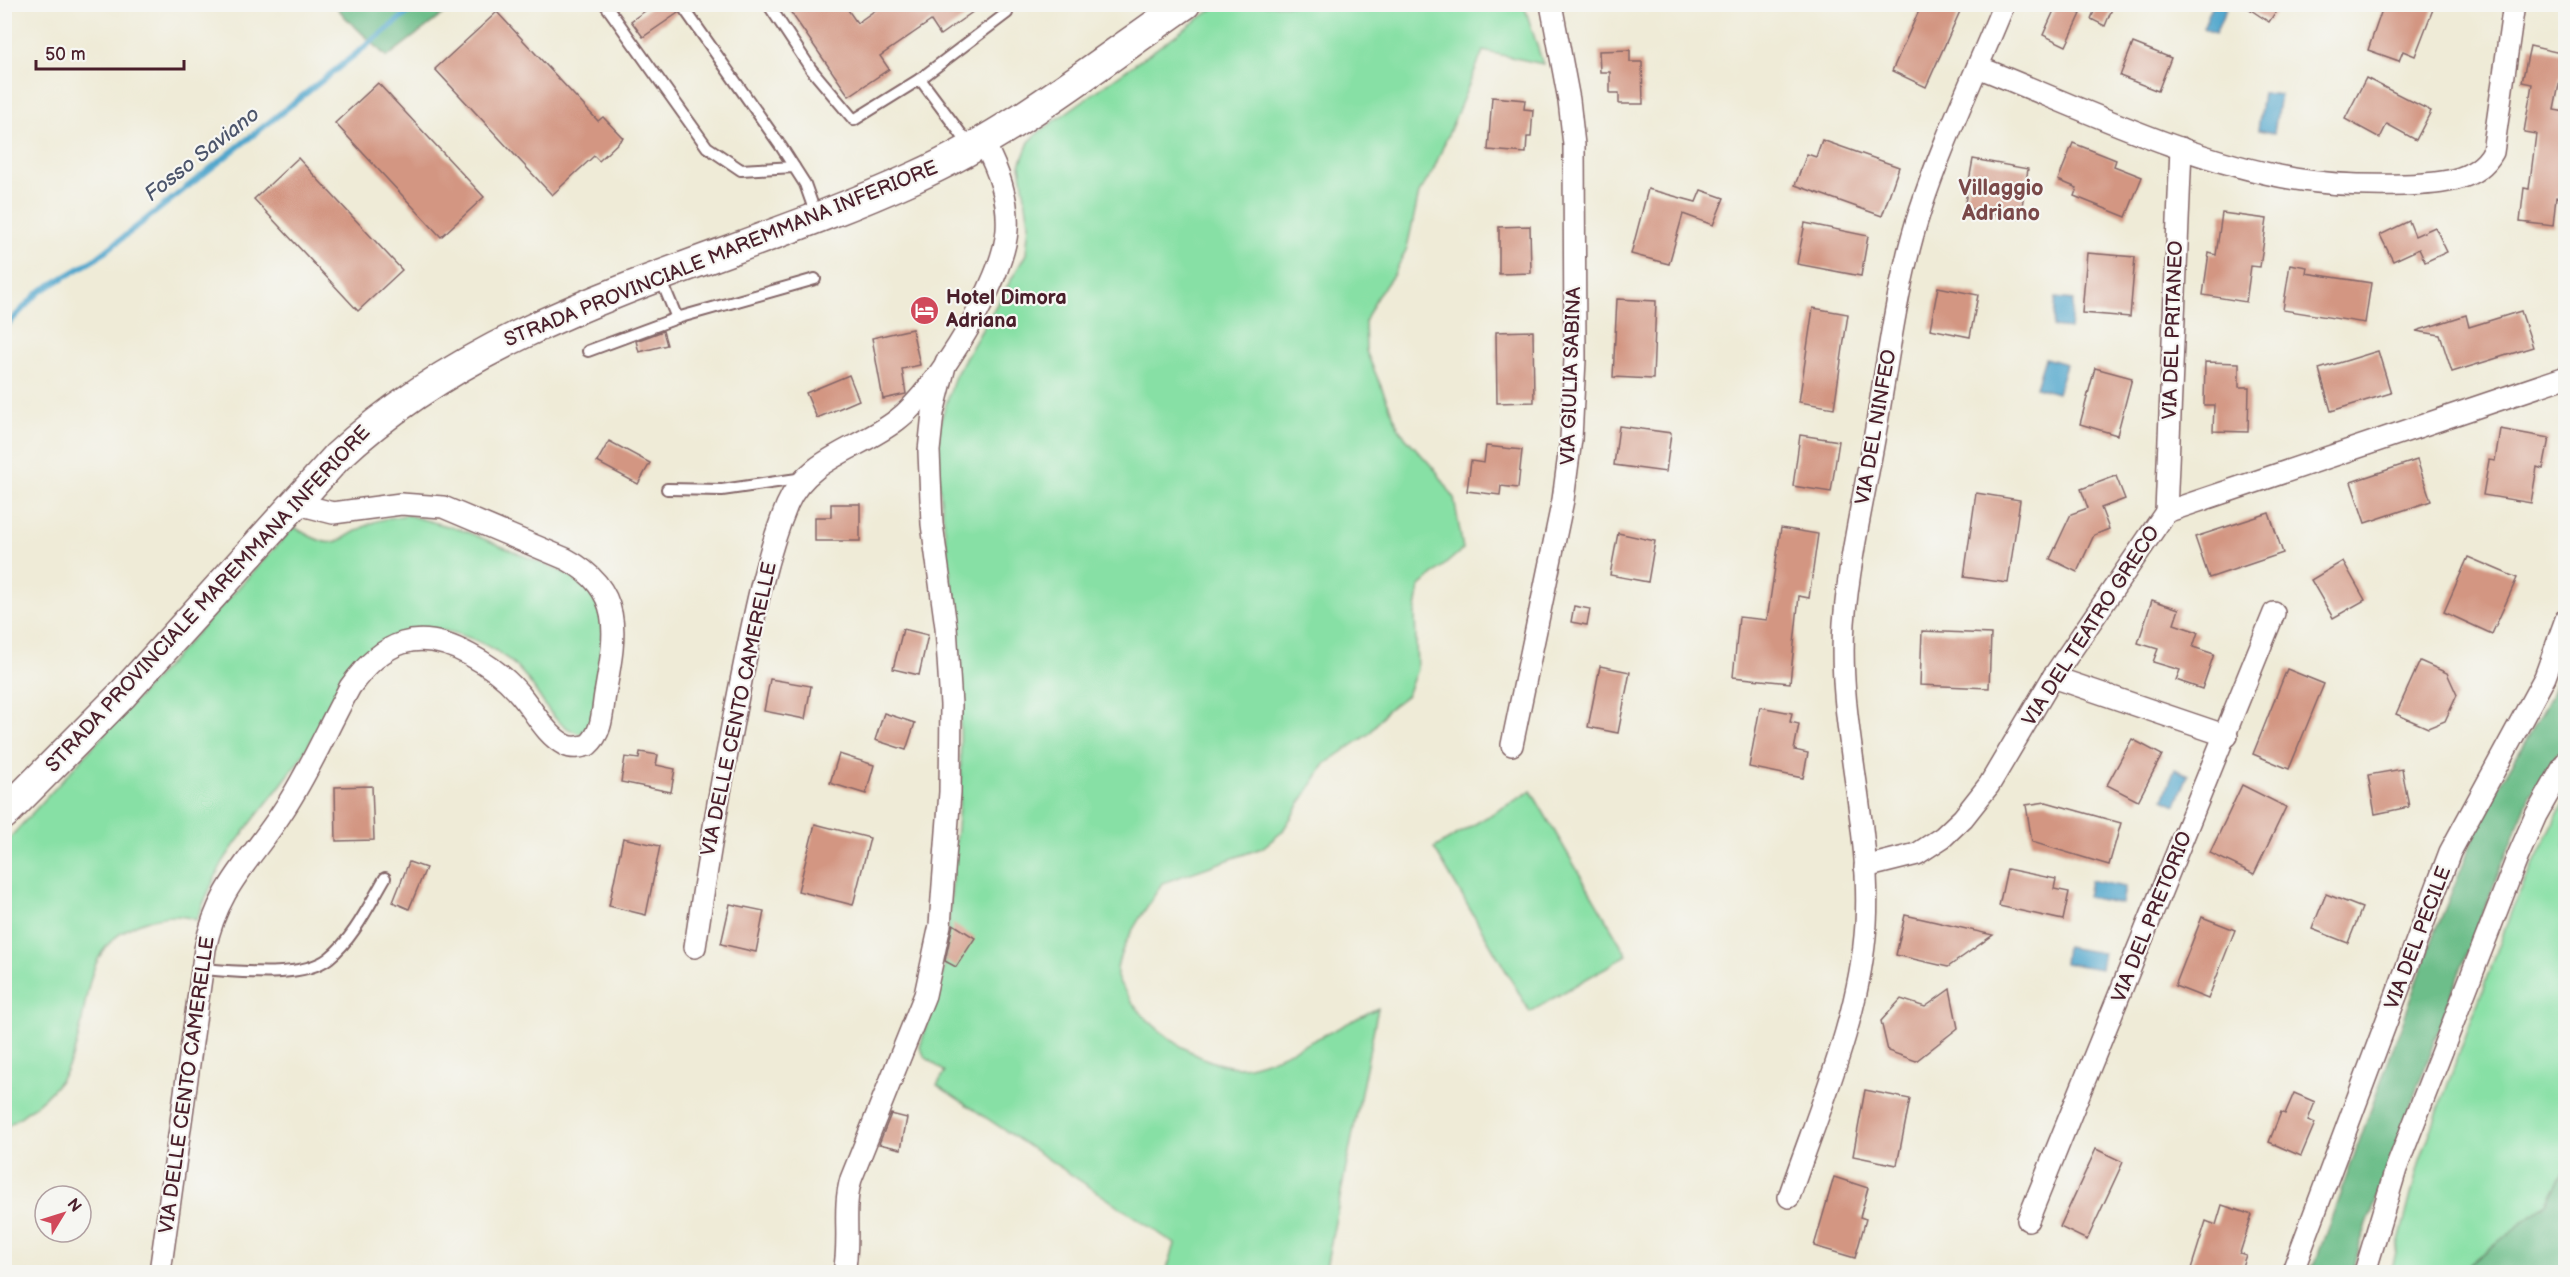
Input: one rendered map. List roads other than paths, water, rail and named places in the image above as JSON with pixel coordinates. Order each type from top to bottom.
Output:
[{"type":"main road","name":"STRADA PROVINCIALE MAREMMANA INFERIORE","points":[[4,814],[121,696],[337,457],[375,422],[436,379],[503,343],[660,277],[817,219],[915,177],[978,146],[1185,4]]},
{"type":"street","name":"VIA GIULIA SABINA","points":[[1512,745],[1565,489],[1573,419],[1574,145],[1568,89],[1551,4]]},
{"type":"street","name":"VIA DEL NINFEO","points":[[1789,1197],[1837,1056],[1854,997],[1866,925],[1865,867],[1844,684],[1844,635],[1848,586],[1911,244],[1929,184],[2004,4]]},
{"type":"street","points":[[1978,67],[2181,148],[2250,170],[2318,182],[2417,185],[2470,175],[2484,166],[2495,148],[2514,4]]},
{"type":"street","name":"VIA DELLE CENTO CAMERELLE","points":[[695,947],[722,774],[760,590],[786,509],[804,478],[827,460],[898,420],[934,382],[986,296],[999,266],[1007,232],[1007,208],[1002,183],[978,146]]},
{"type":"street","name":"VIA DEL PRITANEO","points":[[2166,512],[2181,148]]},
{"type":"street","name":"VIA DELLE CENTO CAMERELLE","points":[[844,1272],[847,1252],[845,1209],[849,1187],[887,1084],[926,995],[940,925],[950,792],[951,705],[946,627],[932,524],[929,452],[933,413],[946,362]]},
{"type":"street","name":"VIA DEL TEATRO GRECO","points":[[1865,867],[1917,854],[1943,837],[1957,824],[1998,770],[2053,677],[2166,512],[2565,376]]},
{"type":"street","name":"VIA DELLE CENTO CAMERELLE","points":[[159,1272],[210,927],[221,897],[287,806],[350,687],[369,662],[396,644],[419,639],[446,643],[488,664],[516,689],[550,732],[570,747],[588,745],[600,727],[614,641],[614,623],[602,590],[585,569],[567,559],[443,507],[401,504],[333,513],[294,503]]},
{"type":"street","name":"VIA DEL PRETORIO","points":[[2028,1221],[2227,736],[2274,613]]},
{"type":"street","name":"VIA DEL PECILE","points":[[2294,1268],[2450,852],[2545,677],[2565,618]]},
{"type":"street","points":[[2053,677],[2227,736]]},
{"type":"street","points":[[2365,1272],[2396,1168],[2518,856],[2536,815],[2565,762]]},
{"type":"lane","points":[[605,4],[707,147],[741,170],[794,167]]},
{"type":"lane","points":[[681,4],[805,184],[817,219]]},
{"type":"lane","points":[[768,4],[811,69],[854,120],[920,79],[1008,13],[1002,4]]},
{"type":"lane","points":[[920,79],[978,146]]},
{"type":"lane","points":[[660,277],[677,318]]},
{"type":"lane","points":[[588,351],[677,318],[815,279]]},
{"type":"lane","name":"VIA DELLE CENTO CAMERELLE","points":[[667,489],[722,490],[804,478]]},
{"type":"lane","points":[[202,969],[298,970],[328,959],[360,923],[385,878]]},
{"type":"water","points":[[2213,4],[2227,7],[2215,34],[2203,28]]},
{"type":"water","points":[[2263,93],[2280,95],[2274,133],[2258,130]]},
{"type":"water","points":[[2056,298],[2073,300],[2070,329],[2053,327]]},
{"type":"water","points":[[2045,358],[2066,364],[2057,393],[2036,387]]},
{"type":"water","points":[[2175,769],[2188,775],[2176,805],[2163,799]]},
{"type":"water","points":[[2090,880],[2125,887],[2122,904],[2087,897]]},
{"type":"water","points":[[2066,947],[2103,953],[2101,969],[2064,963]]},
{"type":"waterway","name":"Fosso Saviano","points":[[4,328],[39,292],[97,258],[419,4]]},
{"type":"place","name":"Hotel Dimora Adriana","points":[[925,310]]},
{"type":"district","name":"Villaggio Adriano","points":[[2001,200]]}]
